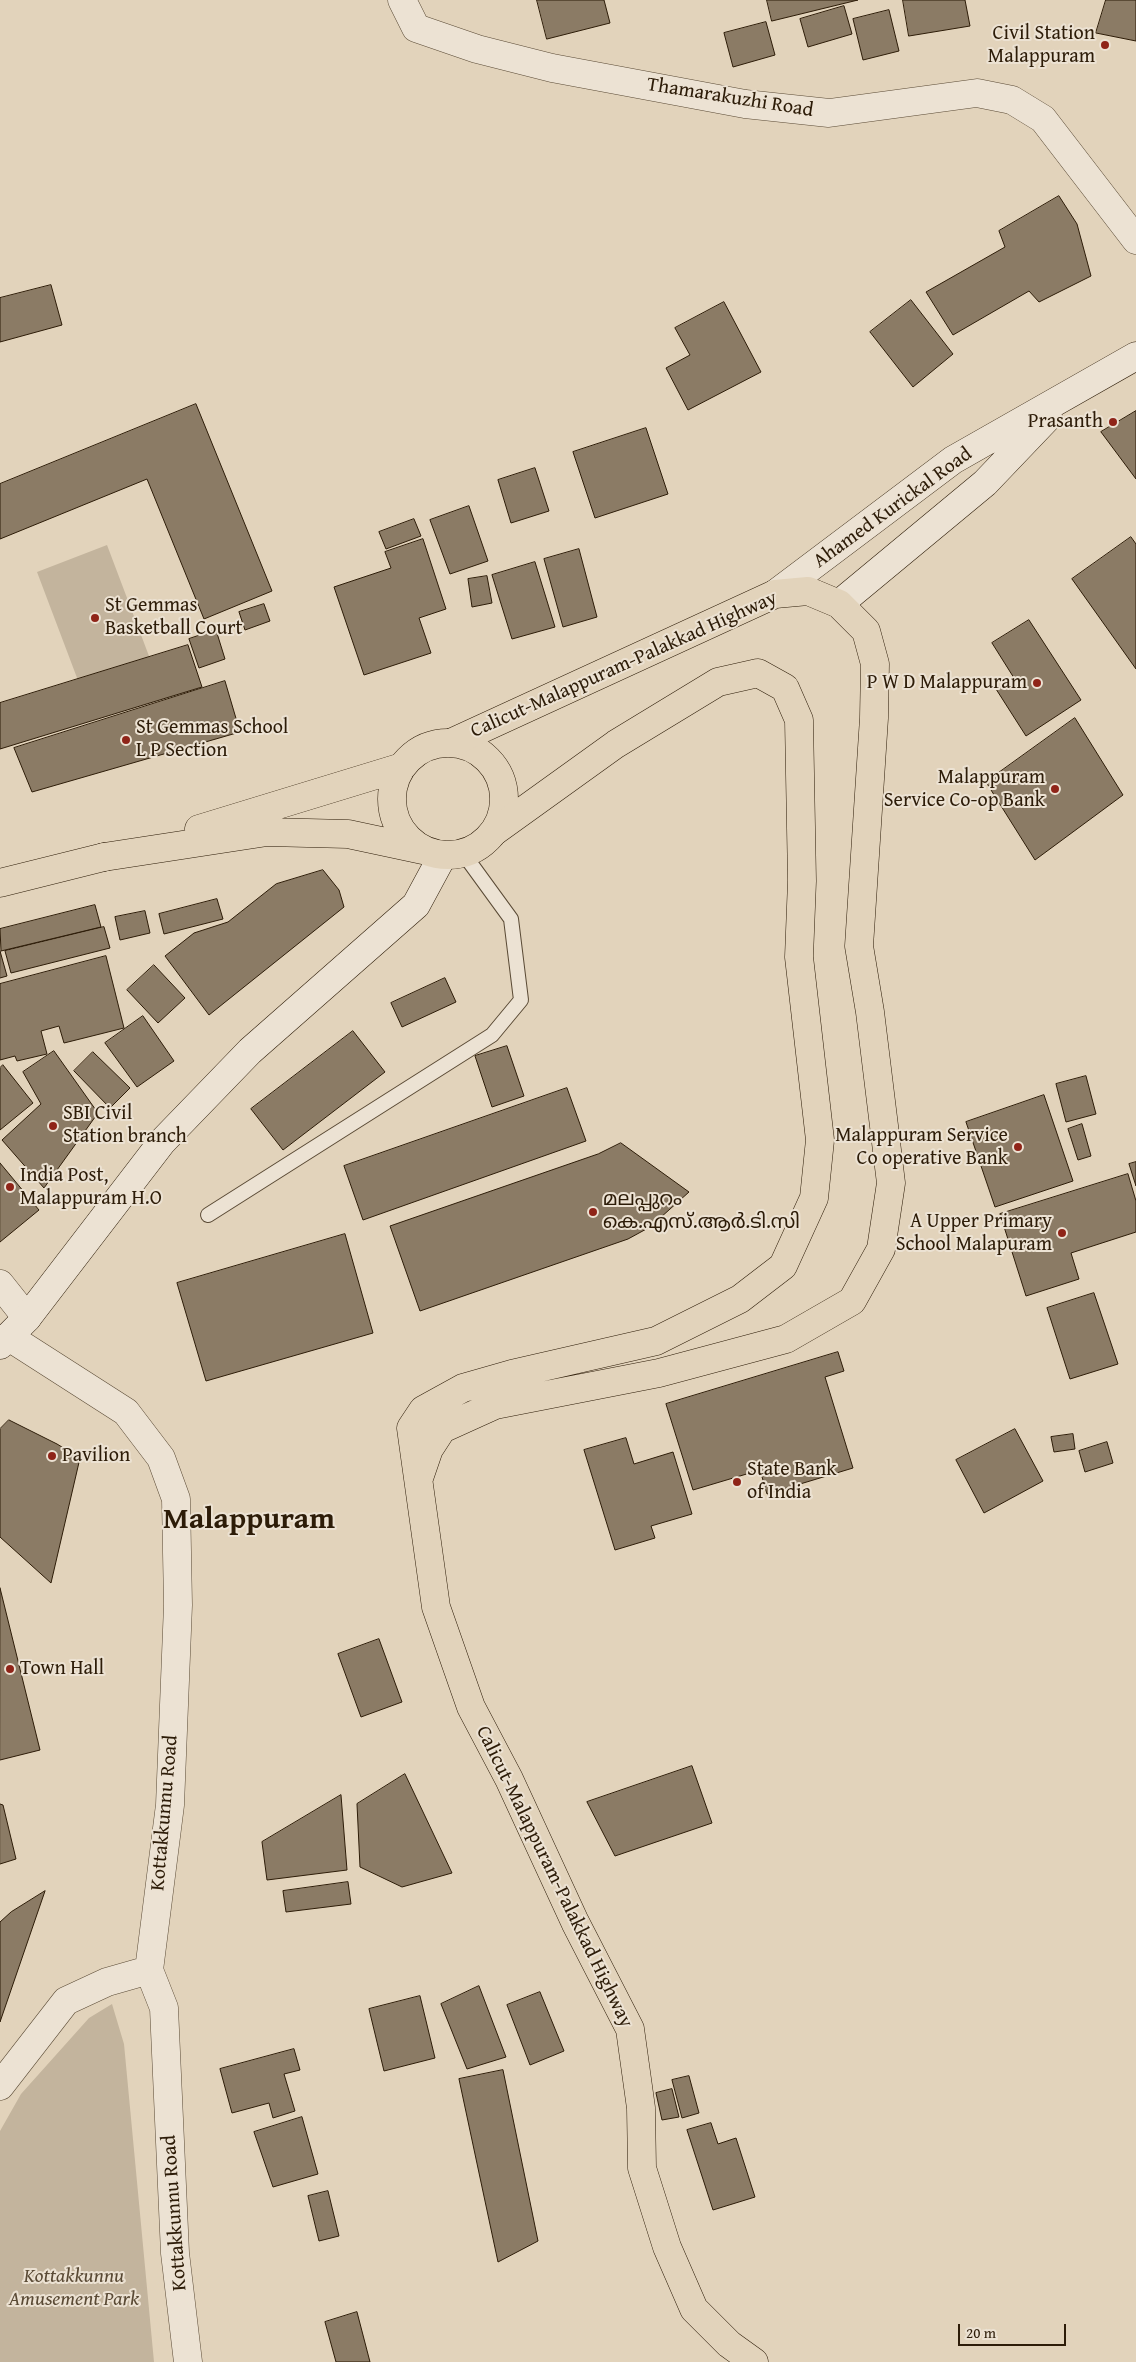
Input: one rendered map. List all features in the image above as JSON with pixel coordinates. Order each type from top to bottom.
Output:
[{"type":"main road","name":"Calicut-Malappuram-Palakkad Highway","points":[[417,1484],[429,1449],[442,1429],[495,1405],[659,1373],[786,1339],[852,1301],[881,1249],[891,1183],[870,1012],[859,946],[874,718],[875,664],[866,632],[839,604],[808,591],[775,594],[453,742]]},
{"type":"main road","name":"Calicut-Malappuram-Palakkad Highway","points":[[495,831],[616,744],[718,682],[758,673],[785,688],[799,720],[802,881],[799,956],[820,1140],[814,1198],[783,1266],[740,1299],[656,1341],[512,1374],[463,1388],[423,1410],[410,1428],[436,1607],[471,1707],[509,1779],[575,1922],[630,2029],[642,2108],[642,2168],[667,2247],[694,2309],[729,2344],[754,2362]]},
{"type":"main road","points":[[104,857],[267,832],[348,834],[444,853],[486,840],[495,831],[504,813],[504,793],[499,774],[488,758],[472,748],[453,742],[433,744],[415,753],[402,767],[394,782],[392,798],[393,814],[400,829],[411,841],[444,853]]},
{"type":"main road","points":[[0,883],[104,857],[402,767]]},
{"type":"street","name":"Thamarakuzhi Road","points":[[402,0],[416,28],[477,49],[552,68],[745,104],[829,113],[977,93],[1012,100],[1043,119],[1136,240]]},
{"type":"street","name":"Ahamed Kurickal Road","points":[[775,594],[953,460],[1136,356]]},
{"type":"street","name":"Ahamed Kurickal Road","points":[[839,604],[985,483],[1066,397]]},
{"type":"street","points":[[12,1333],[162,1142],[250,1051],[416,905],[444,853]]},
{"type":"street","name":"Kottakkunnu Road","points":[[0,1284],[12,1333],[126,1412],[161,1458],[176,1499],[178,1605],[170,1805],[149,1970],[164,2008],[175,2253],[188,2362]]},
{"type":"street","points":[[0,2086],[66,2001],[107,1982],[149,1970]]},
{"type":"lane","points":[[208,1215],[492,1035],[521,1000],[511,918],[444,853]]},
{"type":"green space","name":"St Gemmas Basketball Court","points":[[107,545],[152,664],[82,691],[37,572]]},
{"type":"green space","name":"Kottakkunnu Amusement Park","points":[[112,2004],[124,2044],[154,2362],[0,2362],[0,2131],[21,2094],[89,2018]]},
{"type":"building","points":[[537,0],[604,0],[610,23],[547,39]]},
{"type":"building","points":[[767,0],[858,0],[772,21]]},
{"type":"building","points":[[903,0],[965,0],[970,26],[909,36]]},
{"type":"building","points":[[1106,0],[1136,0],[1136,41],[1096,33]]},
{"type":"building","points":[[844,6],[852,34],[808,47],[800,19]]},
{"type":"building","points":[[889,10],[899,51],[863,60],[853,19]]},
{"type":"building","points":[[766,22],[775,55],[733,67],[724,33]]},
{"type":"building","points":[[1059,196],[1077,224],[1091,276],[1039,302],[1029,291],[953,335],[926,292],[1005,247],[999,231]]},
{"type":"building","points":[[51,285],[62,325],[0,342],[0,298]]},
{"type":"building","points":[[911,300],[953,354],[913,387],[870,332]]},
{"type":"building","points":[[724,302],[761,372],[688,410],[666,368],[690,355],[675,328]]},
{"type":"building","points":[[196,404],[272,591],[204,619],[147,479],[0,539],[0,484]]},
{"type":"building","points":[[1136,411],[1136,479],[1101,432]]},
{"type":"building","points":[[646,428],[668,494],[595,518],[573,452]]},
{"type":"building","points":[[535,468],[549,511],[511,523],[498,480]]},
{"type":"building","points":[[469,506],[488,561],[450,574],[430,520]]},
{"type":"building","points":[[414,519],[421,536],[386,549],[379,532]]},
{"type":"building","points":[[1131,537],[1136,544],[1136,669],[1072,579]]},
{"type":"building","points":[[423,539],[446,609],[419,618],[431,653],[364,675],[334,587],[391,568],[385,552]]},
{"type":"building","points":[[579,549],[597,617],[563,627],[544,559]]},
{"type":"building","points":[[535,562],[555,627],[512,639],[492,575]]},
{"type":"building","points":[[487,576],[492,603],[472,607],[468,579]]},
{"type":"building","points":[[264,604],[270,621],[245,630],[239,612]]},
{"type":"building","name":"P W D Malappuram","points":[[1029,620],[1081,700],[1026,736],[996,689],[1014,678],[992,643]]},
{"type":"building","points":[[216,630],[225,659],[199,668],[189,639]]},
{"type":"building","points":[[188,645],[202,687],[0,749],[0,703]]},
{"type":"building","name":"St Gemmas School L P Section","points":[[225,681],[240,732],[32,792],[14,748]]},
{"type":"building","name":"Malappuram Service Co-op Bank","points":[[1075,718],[1123,795],[1035,860],[986,782]]},
{"type":"building","points":[[323,870],[339,890],[344,907],[209,1015],[165,956],[194,933],[228,922],[276,884]]},
{"type":"building","points":[[217,899],[223,919],[164,934],[159,914]]},
{"type":"building","points":[[95,905],[101,927],[1,951],[0,929]]},
{"type":"building","points":[[145,911],[150,933],[120,940],[115,917]]},
{"type":"building","points":[[104,927],[110,948],[11,973],[5,951]]},
{"type":"building","points":[[0,951],[7,976],[0,978]]},
{"type":"building","points":[[106,956],[124,1028],[64,1043],[59,1026],[41,1031],[47,1054],[17,1061],[15,1056],[0,1060],[0,984]]},
{"type":"building","points":[[154,965],[185,998],[158,1023],[127,990]]},
{"type":"building","points":[[445,978],[456,1002],[402,1027],[391,1003]]},
{"type":"building","points":[[143,1016],[174,1061],[137,1087],[105,1043]]},
{"type":"building","points":[[353,1031],[385,1072],[283,1150],[251,1109]]},
{"type":"building","points":[[507,1046],[524,1096],[492,1107],[475,1056]]},
{"type":"building","name":"SBI Civil Station branch","points":[[54,1051],[98,1113],[44,1188],[2,1140],[41,1104],[23,1072]]},
{"type":"building","points":[[93,1052],[130,1088],[110,1108],[74,1071]]},
{"type":"building","points":[[3,1065],[33,1103],[0,1130],[0,1068]]},
{"type":"building","points":[[1086,1076],[1096,1114],[1066,1122],[1056,1084]]},
{"type":"building","points":[[567,1088],[586,1141],[363,1220],[344,1166]]},
{"type":"building","name":"Malappuram Service Co operative Bank","points":[[1044,1095],[1073,1181],[995,1207],[966,1122]]},
{"type":"building","points":[[1082,1124],[1091,1156],[1078,1160],[1068,1129]]},
{"type":"building","points":[[621,1143],[689,1192],[650,1227],[628,1239],[420,1311],[390,1226],[598,1154]]},
{"type":"building","points":[[1136,1162],[1136,1186],[1129,1164]]},
{"type":"building","name":"India Post, Malappuram H.O","points":[[0,1163],[39,1210],[0,1242]]},
{"type":"building","points":[[1128,1174],[1136,1201],[1136,1232],[1071,1253],[1079,1279],[1026,1296],[1000,1214]]},
{"type":"building","points":[[345,1234],[373,1333],[206,1381],[177,1283]]},
{"type":"building","points":[[1094,1293],[1118,1364],[1070,1379],[1047,1308]]},
{"type":"building","points":[[838,1352],[844,1371],[825,1377],[853,1468],[767,1494],[760,1470],[693,1490],[666,1404]]},
{"type":"building","points":[[9,1420],[80,1458],[51,1583],[0,1537],[0,1429]]},
{"type":"building","points":[[1015,1429],[1043,1481],[984,1513],[956,1460]]},
{"type":"building","points":[[1073,1434],[1075,1449],[1054,1452],[1051,1437]]},
{"type":"building","points":[[626,1438],[634,1464],[673,1452],[692,1514],[651,1526],[655,1538],[615,1550],[584,1450]]},
{"type":"building","points":[[1107,1442],[1113,1463],[1085,1472],[1079,1451]]},
{"type":"building","name":"Town Hall","points":[[0,1588],[40,1750],[0,1760]]},
{"type":"building","points":[[379,1639],[402,1702],[361,1717],[338,1654]]},
{"type":"building","points":[[692,1766],[712,1823],[615,1856],[587,1802]]},
{"type":"building","points":[[405,1774],[452,1873],[402,1887],[360,1867],[357,1804]]},
{"type":"building","points":[[341,1795],[347,1870],[267,1880],[262,1842]]},
{"type":"building","points":[[0,1804],[3,1805],[16,1859],[0,1864]]},
{"type":"building","points":[[348,1882],[351,1904],[286,1912],[283,1891]]},
{"type":"building","points":[[45,1891],[0,2022],[0,1922],[11,1912]]},
{"type":"building","points":[[479,1986],[506,2057],[467,2069],[441,2004]]},
{"type":"building","points":[[540,1992],[564,2051],[530,2065],[507,2005]]},
{"type":"building","points":[[420,1996],[435,2058],[384,2071],[369,2009]]},
{"type":"building","points":[[294,2049],[300,2070],[284,2074],[295,2111],[273,2118],[269,2103],[232,2113],[220,2069]]},
{"type":"building","points":[[503,2070],[538,2241],[498,2262],[459,2079]]},
{"type":"building","points":[[689,2076],[699,2113],[682,2118],[672,2080]]},
{"type":"building","points":[[672,2089],[679,2117],[662,2120],[656,2093]]},
{"type":"building","points":[[302,2117],[318,2174],[273,2187],[254,2132]]},
{"type":"building","points":[[711,2123],[718,2144],[736,2138],[755,2197],[713,2210],[687,2130]]},
{"type":"building","points":[[328,2191],[339,2236],[319,2241],[308,2196]]},
{"type":"building","points":[[357,2312],[370,2362],[336,2362],[325,2322]]},
{"type":"place","name":"Civil Station Malappuram","points":[[1105,45]]},
{"type":"place","name":"Prasanth","points":[[1113,422]]},
{"type":"place","name":"St Gemmas Basketball Court","points":[[95,618]]},
{"type":"place","name":"P W D Malappuram","points":[[1037,683]]},
{"type":"place","name":"St Gemmas School L P Section","points":[[126,740]]},
{"type":"place","name":"Malappuram Service Co-op Bank","points":[[1055,789]]},
{"type":"place","name":"SBI Civil Station branch","points":[[53,1126]]},
{"type":"place","name":"Malappuram Service Co operative Bank","points":[[1018,1147]]},
{"type":"place","name":"India Post, Malappuram H.O","points":[[10,1187]]},
{"type":"place","name":"മലപ്പുറം കെ.എസ്.ആർ.ടി.സി","points":[[593,1212]]},
{"type":"place","name":"A Upper Primary School Malapuram","points":[[1062,1233]]},
{"type":"place","name":"Pavilion","points":[[52,1456]]},
{"type":"place","name":"State Bank of India","points":[[737,1482]]},
{"type":"place","name":"Town Hall","points":[[10,1669]]},
{"type":"district","name":"Malappuram","points":[[249,1520]]}]
